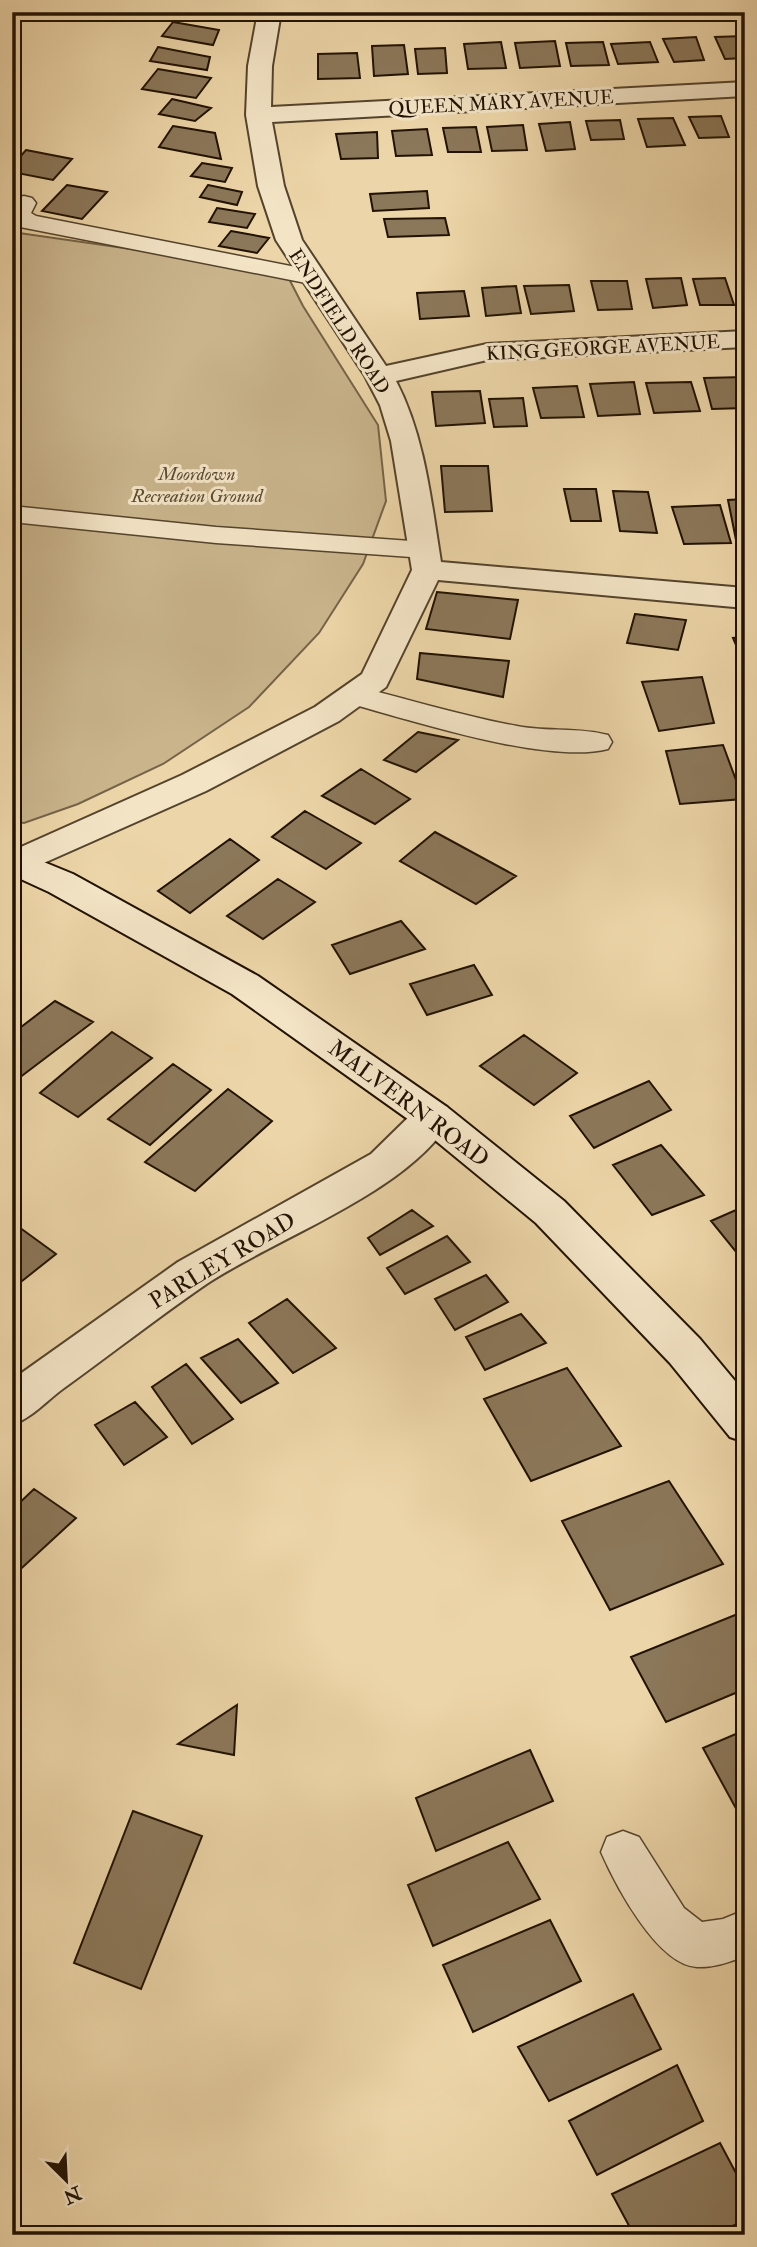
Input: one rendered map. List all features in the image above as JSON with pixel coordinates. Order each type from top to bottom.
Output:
[{"type":"street","name":"ENDFIELD ROAD","points":[[270,12],[260,66],[258,115],[271,186],[285,229],[311,277],[379,376],[394,405],[406,441],[426,560]]},
{"type":"street","name":"QUEEN MARY AVENUE","points":[[258,115],[745,89]]},
{"type":"street","name":"KING GEORGE AVENUE","points":[[379,376],[487,352],[745,339]]},
{"type":"street","points":[[16,862],[194,783],[327,714],[375,680],[426,560],[745,598]]},
{"type":"street","name":"MALVERN ROAD","points":[[16,862],[245,985],[433,1117],[550,1212],[685,1351],[745,1424]]},
{"type":"street","name":"PARLEY ROAD","points":[[12,1407],[38,1384],[192,1273],[384,1164],[433,1117]]},
{"type":"lane","points":[[24,203],[19,215],[28,222],[311,277]]},
{"type":"lane","points":[[12,514],[426,560]]},
{"type":"lane","points":[[354,695],[515,736],[597,743]]},
{"type":"lane","points":[[623,1852],[668,1924],[695,1945],[727,1941],[745,1932]]},
{"type":"green space","name":"Moordown Recreation Ground","points":[[12,232],[285,271],[303,306],[378,425],[386,501],[363,564],[319,633],[249,707],[163,764],[78,804],[24,823],[12,821]]},
{"type":"building","points":[[169,12],[220,12],[213,21],[167,16]]},
{"type":"building","points":[[173,22],[219,30],[213,45],[162,36]]},
{"type":"building","points":[[745,36],[745,58],[725,59],[715,37]]},
{"type":"building","points":[[696,37],[704,60],[674,62],[663,39]]},
{"type":"building","points":[[555,41],[560,66],[520,68],[515,43]]},
{"type":"building","points":[[501,42],[506,68],[468,69],[464,44]]},
{"type":"building","points":[[603,42],[609,65],[571,66],[566,43]]},
{"type":"building","points":[[650,42],[658,62],[618,64],[611,44]]},
{"type":"building","points":[[404,45],[408,74],[374,76],[372,46]]},
{"type":"building","points":[[158,47],[210,57],[207,70],[150,61]]},
{"type":"building","points":[[445,48],[447,73],[418,74],[415,49]]},
{"type":"building","points":[[357,53],[360,78],[318,79],[318,54]]},
{"type":"building","points":[[158,69],[211,78],[196,98],[142,89]]},
{"type":"building","points":[[172,99],[211,108],[195,121],[159,114]]},
{"type":"building","points":[[721,116],[729,137],[699,138],[689,117]]},
{"type":"building","points":[[673,118],[685,145],[647,147],[638,119]]},
{"type":"building","points":[[620,120],[624,139],[591,140],[586,121]]},
{"type":"building","points":[[570,122],[575,149],[546,151],[539,124]]},
{"type":"building","points":[[523,125],[527,150],[492,151],[487,127]]},
{"type":"building","points":[[173,126],[215,133],[221,159],[159,147]]},
{"type":"building","points":[[476,127],[481,152],[448,152],[443,128]]},
{"type":"building","points":[[427,129],[432,155],[396,156],[392,131]]},
{"type":"building","points":[[377,132],[378,158],[341,159],[336,134]]},
{"type":"building","points":[[26,150],[72,159],[53,180],[12,172],[12,166]]},
{"type":"building","points":[[202,163],[232,168],[225,182],[191,176]]},
{"type":"building","points":[[67,185],[107,192],[82,219],[42,211]]},
{"type":"building","points":[[208,185],[242,192],[237,205],[200,197]]},
{"type":"building","points":[[427,191],[429,208],[373,211],[370,194]]},
{"type":"building","points":[[217,208],[255,214],[247,228],[209,222]]},
{"type":"building","points":[[445,218],[449,235],[388,237],[384,219]]},
{"type":"building","points":[[231,231],[269,238],[257,253],[219,246]]},
{"type":"building","points":[[681,278],[687,305],[653,308],[646,279]]},
{"type":"building","points":[[725,278],[734,305],[700,305],[693,279]]},
{"type":"building","points":[[591,281],[627,281],[632,309],[598,310]]},
{"type":"building","points":[[569,285],[574,311],[531,314],[524,286]]},
{"type":"building","points":[[516,286],[521,313],[486,316],[482,288]]},
{"type":"building","points":[[464,291],[469,316],[420,319],[417,293]]},
{"type":"building","points":[[745,377],[745,408],[712,409],[704,378]]},
{"type":"building","points":[[634,382],[640,414],[598,416],[590,384]]},
{"type":"building","points":[[691,382],[700,411],[654,413],[646,383]]},
{"type":"building","points":[[577,386],[584,417],[541,418],[533,388]]},
{"type":"building","points":[[480,391],[485,423],[436,426],[432,392]]},
{"type":"building","points":[[523,398],[527,426],[494,427],[489,399]]},
{"type":"building","points":[[441,466],[488,466],[492,511],[445,512]]},
{"type":"building","points":[[564,489],[596,489],[601,521],[571,521]]},
{"type":"building","points":[[613,491],[648,492],[657,533],[620,531]]},
{"type":"building","points":[[745,499],[745,540],[736,540],[728,500]]},
{"type":"building","points":[[720,505],[731,543],[684,544],[672,507]]},
{"type":"building","points":[[437,592],[518,600],[510,639],[426,629]]},
{"type":"building","points":[[635,614],[686,620],[678,650],[627,643]]},
{"type":"building","points":[[745,637],[745,666],[733,638]]},
{"type":"building","points":[[420,653],[509,661],[503,697],[417,679]]},
{"type":"building","points":[[702,677],[714,723],[659,731],[642,682]]},
{"type":"building","points":[[418,732],[458,740],[416,772],[384,760]]},
{"type":"building","points":[[723,745],[743,799],[680,804],[666,751]]},
{"type":"building","points":[[361,769],[410,799],[375,824],[322,796]]},
{"type":"building","points":[[305,811],[361,843],[326,869],[272,837]]},
{"type":"building","points":[[435,832],[516,876],[476,904],[400,861]]},
{"type":"building","points":[[230,839],[259,860],[190,913],[158,891]]},
{"type":"building","points":[[278,879],[315,902],[263,939],[227,916]]},
{"type":"building","points":[[401,921],[425,949],[350,974],[332,945]]},
{"type":"building","points":[[474,965],[492,995],[427,1015],[410,984]]},
{"type":"building","points":[[55,1001],[93,1022],[19,1078],[12,1073],[12,1034]]},
{"type":"building","points":[[112,1032],[152,1058],[78,1117],[40,1093]]},
{"type":"building","points":[[524,1035],[577,1073],[534,1105],[480,1066]]},
{"type":"building","points":[[173,1064],[211,1090],[150,1145],[108,1119]]},
{"type":"building","points":[[649,1081],[671,1110],[594,1148],[570,1116]]},
{"type":"building","points":[[228,1089],[272,1121],[195,1191],[145,1162]]},
{"type":"building","points":[[661,1145],[704,1195],[652,1215],[613,1165]]},
{"type":"building","points":[[745,1206],[745,1263],[711,1221]]},
{"type":"building","points":[[412,1210],[433,1226],[380,1255],[368,1238]]},
{"type":"building","points":[[12,1222],[56,1254],[12,1289]]},
{"type":"building","points":[[447,1236],[470,1262],[405,1294],[387,1268]]},
{"type":"building","points":[[486,1275],[508,1302],[455,1330],[435,1299]]},
{"type":"building","points":[[287,1299],[336,1348],[293,1373],[249,1323]]},
{"type":"building","points":[[521,1314],[546,1343],[485,1370],[466,1337]]},
{"type":"building","points":[[238,1339],[278,1383],[241,1403],[201,1358]]},
{"type":"building","points":[[186,1364],[233,1419],[192,1444],[152,1387]]},
{"type":"building","points":[[567,1368],[621,1446],[531,1481],[484,1399]]},
{"type":"building","points":[[135,1402],[167,1437],[124,1465],[95,1425]]},
{"type":"building","points":[[669,1481],[723,1564],[610,1610],[562,1521]]},
{"type":"building","points":[[34,1489],[76,1518],[12,1577],[12,1510]]},
{"type":"building","points":[[745,1611],[745,1689],[666,1722],[631,1657]]},
{"type":"building","points":[[237,1705],[234,1755],[178,1744]]},
{"type":"building","points":[[745,1730],[745,1825],[703,1748]]},
{"type":"building","points":[[530,1750],[553,1801],[436,1851],[416,1798]]},
{"type":"building","points":[[133,1811],[202,1836],[141,1989],[74,1963]]},
{"type":"building","points":[[508,1842],[540,1899],[433,1946],[408,1885]]},
{"type":"building","points":[[550,1920],[581,1981],[473,2032],[443,1965]]},
{"type":"building","points":[[633,1994],[661,2049],[549,2101],[518,2047]]},
{"type":"building","points":[[677,2065],[703,2121],[597,2175],[569,2121]]},
{"type":"building","points":[[720,2143],[745,2190],[745,2220],[714,2235],[634,2235],[612,2194]]}]
